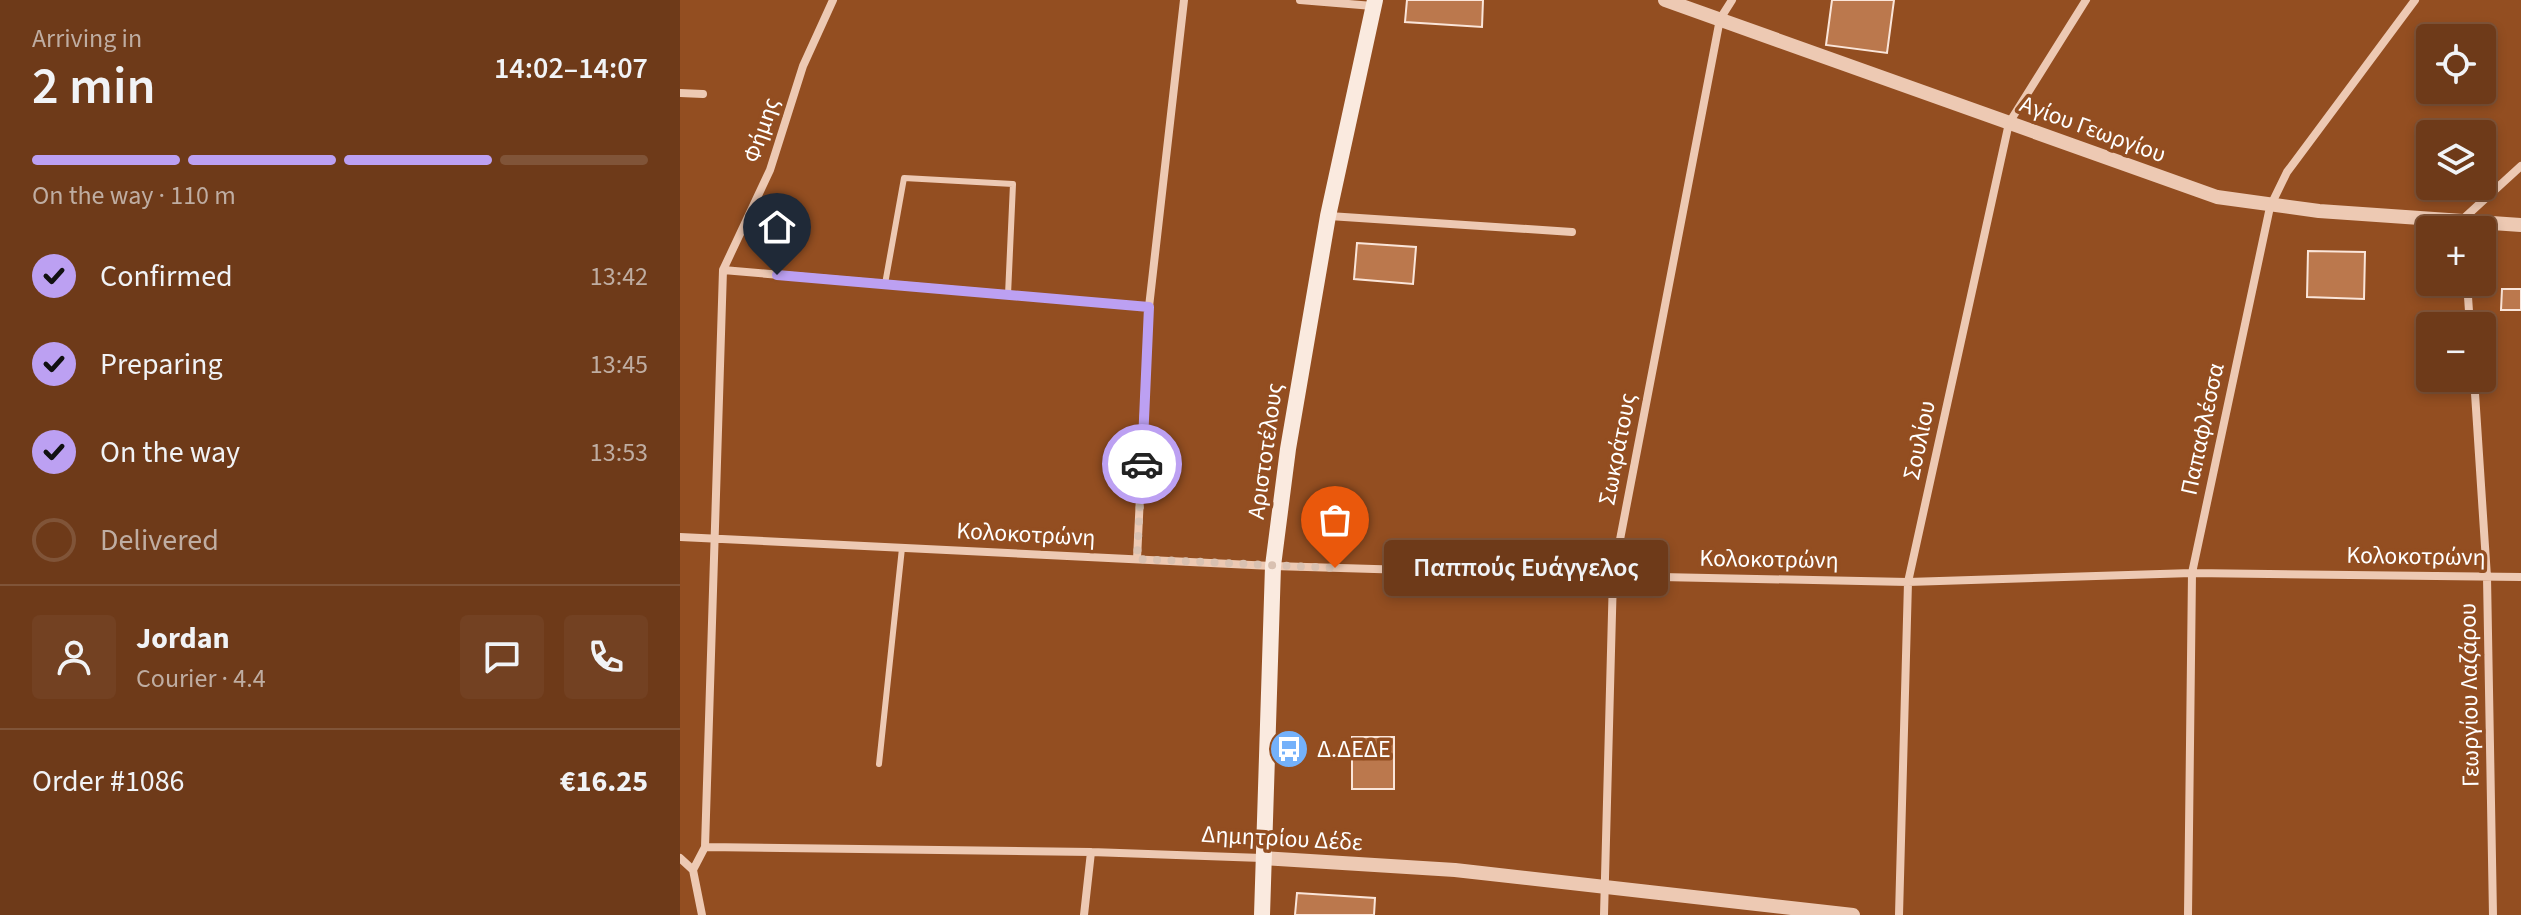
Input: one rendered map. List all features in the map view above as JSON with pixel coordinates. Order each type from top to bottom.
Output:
[{"type":"main road","name":"Αριστοτέλους","points":[[1262,915],[1273,566],[1288,449],[1328,216],[1374,3]]},
{"type":"street","name":"Φήμης","points":[[705,847],[723,270],[770,170],[803,66],[833,0]]},
{"type":"street","points":[[1137,559],[1149,307],[1184,0]]},
{"type":"street","points":[[1300,0],[1374,3]]},
{"type":"street","name":"Αγίου Γεωργίου","points":[[1665,0],[2217,197],[2270,207],[2416,221]]},
{"type":"street","name":"Σωκράτους","points":[[1604,915],[1613,576],[1720,19],[1732,0]]},
{"type":"street","name":"Σουλίου","points":[[1899,915],[1908,582],[2009,123],[2086,0]]},
{"type":"street","name":"Παπαφλέσσα","points":[[2188,915],[2192,573],[2270,207],[2287,172],[2415,0]]},
{"type":"street","points":[[680,93],[703,94]]},
{"type":"street","points":[[2472,216],[2521,166]]},
{"type":"street","points":[[1328,216],[1572,232]]},
{"type":"street","name":"Αγίου Γεωργίου","points":[[2496,225],[2521,225]]},
{"type":"street","points":[[723,270],[1149,307]]},
{"type":"street","name":"Γεωργίου Λαζάρου","points":[[2475,392],[2487,577],[2493,915]]},
{"type":"street","name":"Κολοκοτρώνη","points":[[680,537],[1273,566],[1613,576],[1908,582],[2192,573],[2521,577]]},
{"type":"street","points":[[693,870],[705,847]]},
{"type":"street","name":"Δημητρίου Δέδε","points":[[705,847],[1091,852],[1262,858],[1455,870],[1853,915]]},
{"type":"street","points":[[1084,915],[1091,852]]},
{"type":"street","points":[[680,858],[693,870],[702,915]]},
{"type":"lane","points":[[885,284],[904,178],[1013,184],[1008,295]]},
{"type":"lane","points":[[879,764],[902,548]]},
{"type":"building","points":[[1407,0],[1483,0],[1482,27],[1405,22]]},
{"type":"building","points":[[1832,0],[1894,0],[1887,53],[1826,45]]},
{"type":"building","points":[[1357,243],[1416,247],[1413,284],[1354,279]]},
{"type":"building","points":[[2308,251],[2365,252],[2364,299],[2307,297]]},
{"type":"building","points":[[2502,289],[2521,289],[2521,310],[2501,310]]},
{"type":"building","points":[[1352,737],[1394,737],[1394,789],[1352,789]]},
{"type":"building","points":[[1297,893],[1375,898],[1374,915],[1295,915]]},
{"type":"way so far","points":[[1142,464],[1137,559],[1335,568]]},
{"type":"place","name":"Παππούς Ευάγγελος","points":[[1335,568]]},
{"type":"place","name":"Δ.ΔΕΔΕ","points":[[1289,749]]},
{"type":"route","points":[[777,275],[1149,307],[1142,464]]}]
